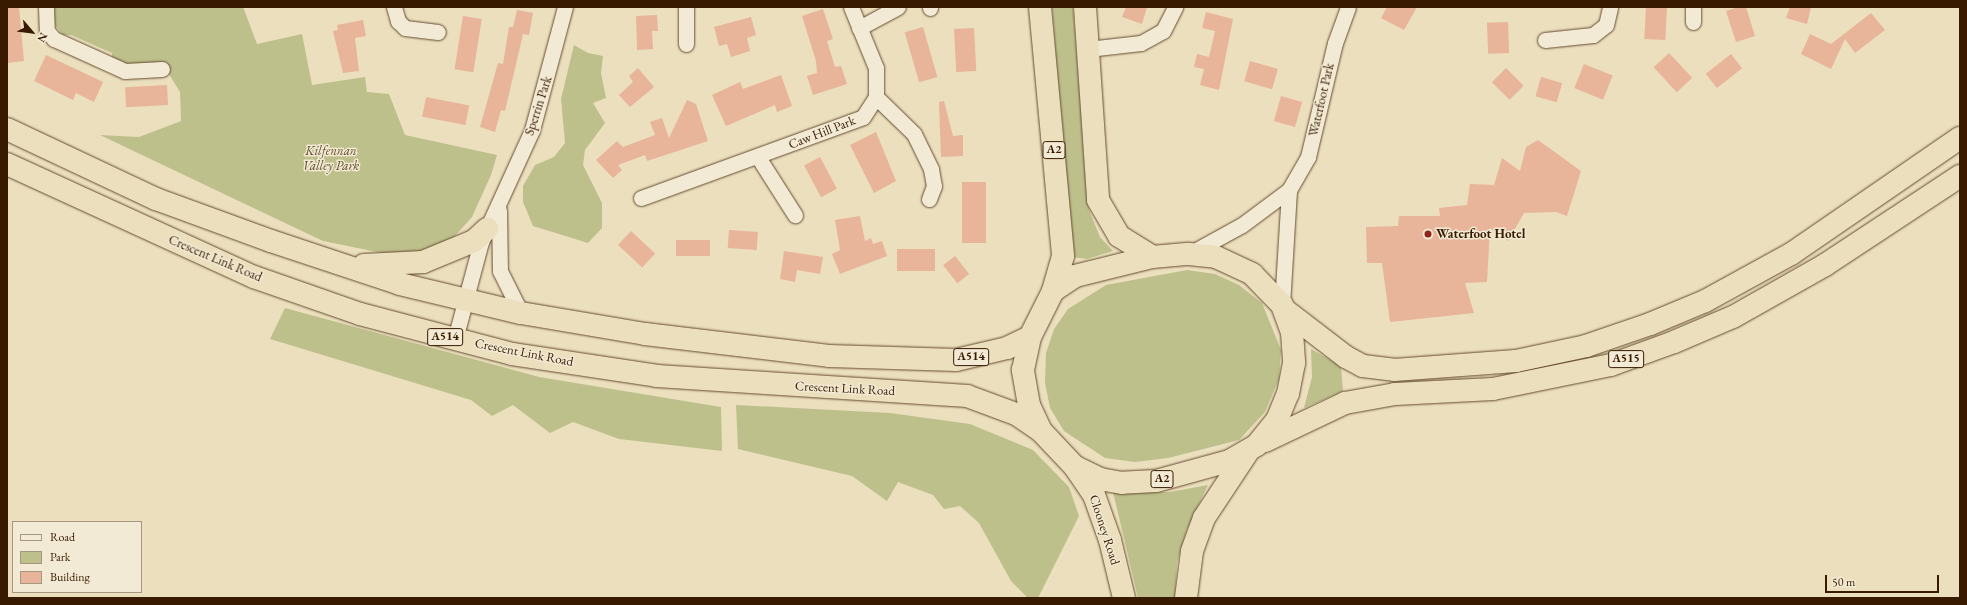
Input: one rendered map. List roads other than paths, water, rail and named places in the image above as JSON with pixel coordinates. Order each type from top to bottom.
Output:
[{"type":"highway","name":"A2","points":[[1040,7],[1063,256],[1053,291],[1030,337],[1023,370],[1029,405],[1041,431]]},
{"type":"highway","points":[[1085,7],[1098,200],[1119,236],[1152,257]]},
{"type":"highway","name":"A514","points":[[7,129],[156,199],[339,263],[465,300],[521,313],[646,334],[829,356],[956,360],[1007,348],[1030,337]]},
{"type":"highway","name":"A515","points":[[1284,308],[1346,357],[1363,366],[1394,370],[1516,361],[1586,346],[1650,324],[1705,301],[1791,254],[1960,138]]},
{"type":"highway","name":"Crescent Link Road","points":[[7,164],[254,277],[360,314],[512,354],[657,376],[967,396],[1016,414],[1041,431]]},
{"type":"highway","name":"A515","points":[[1252,449],[1345,403],[1395,394],[1493,389],[1611,365],[1674,342],[1733,317],[1825,265],[1960,176]]},
{"type":"highway","points":[[339,263],[383,267],[423,262],[474,241],[487,229]]},
{"type":"highway","name":"A2","points":[[1053,291],[1075,276],[1092,269],[1152,257],[1189,254],[1216,258],[1246,271],[1284,308],[1294,363],[1288,393],[1277,420],[1252,449],[1204,518],[1192,551],[1186,598]]},
{"type":"highway","name":"A514","points":[[1041,431],[1075,467]]},
{"type":"highway","name":"A2","points":[[1075,467],[1100,479],[1122,483],[1156,481],[1207,469],[1252,449]]},
{"type":"highway","name":"Clooney Road","points":[[1075,467],[1094,495],[1110,540],[1124,598]]},
{"type":"street","points":[[46,7],[47,31],[54,39],[125,71],[162,69]]},
{"type":"street","points":[[394,7],[398,21],[405,28],[438,32]]},
{"type":"street","name":"Sperrin Park","points":[[455,339],[465,300],[487,229],[532,130],[565,7]]},
{"type":"street","points":[[686,7],[686,44]]},
{"type":"street","points":[[851,7],[876,68],[876,97],[914,134],[931,170],[934,186],[929,199]]},
{"type":"street","points":[[859,28],[898,7]]},
{"type":"street","points":[[1088,49],[1141,43],[1163,31],[1175,7]]},
{"type":"street","name":"Waterfoot Park","points":[[1189,254],[1242,225],[1289,190],[1308,157],[1335,43],[1348,7]]},
{"type":"street","points":[[1545,40],[1593,35],[1606,25],[1610,7]]},
{"type":"street","points":[[1693,7],[1693,22]]},
{"type":"street","name":"Caw Hill Park","points":[[641,198],[758,157],[864,117],[876,97]]},
{"type":"street","points":[[758,157],[795,215]]},
{"type":"street","name":"Waterfoot Park","points":[[1284,308],[1289,190]]},
{"type":"street","name":"Sperrin Park","points":[[500,201],[500,271],[521,313]]},
{"type":"place","name":"Waterfoot Hotel","points":[[1428,234]]},
{"type":"park label","name":"Kilfennan Valley Park","points":[[331,160]]}]
